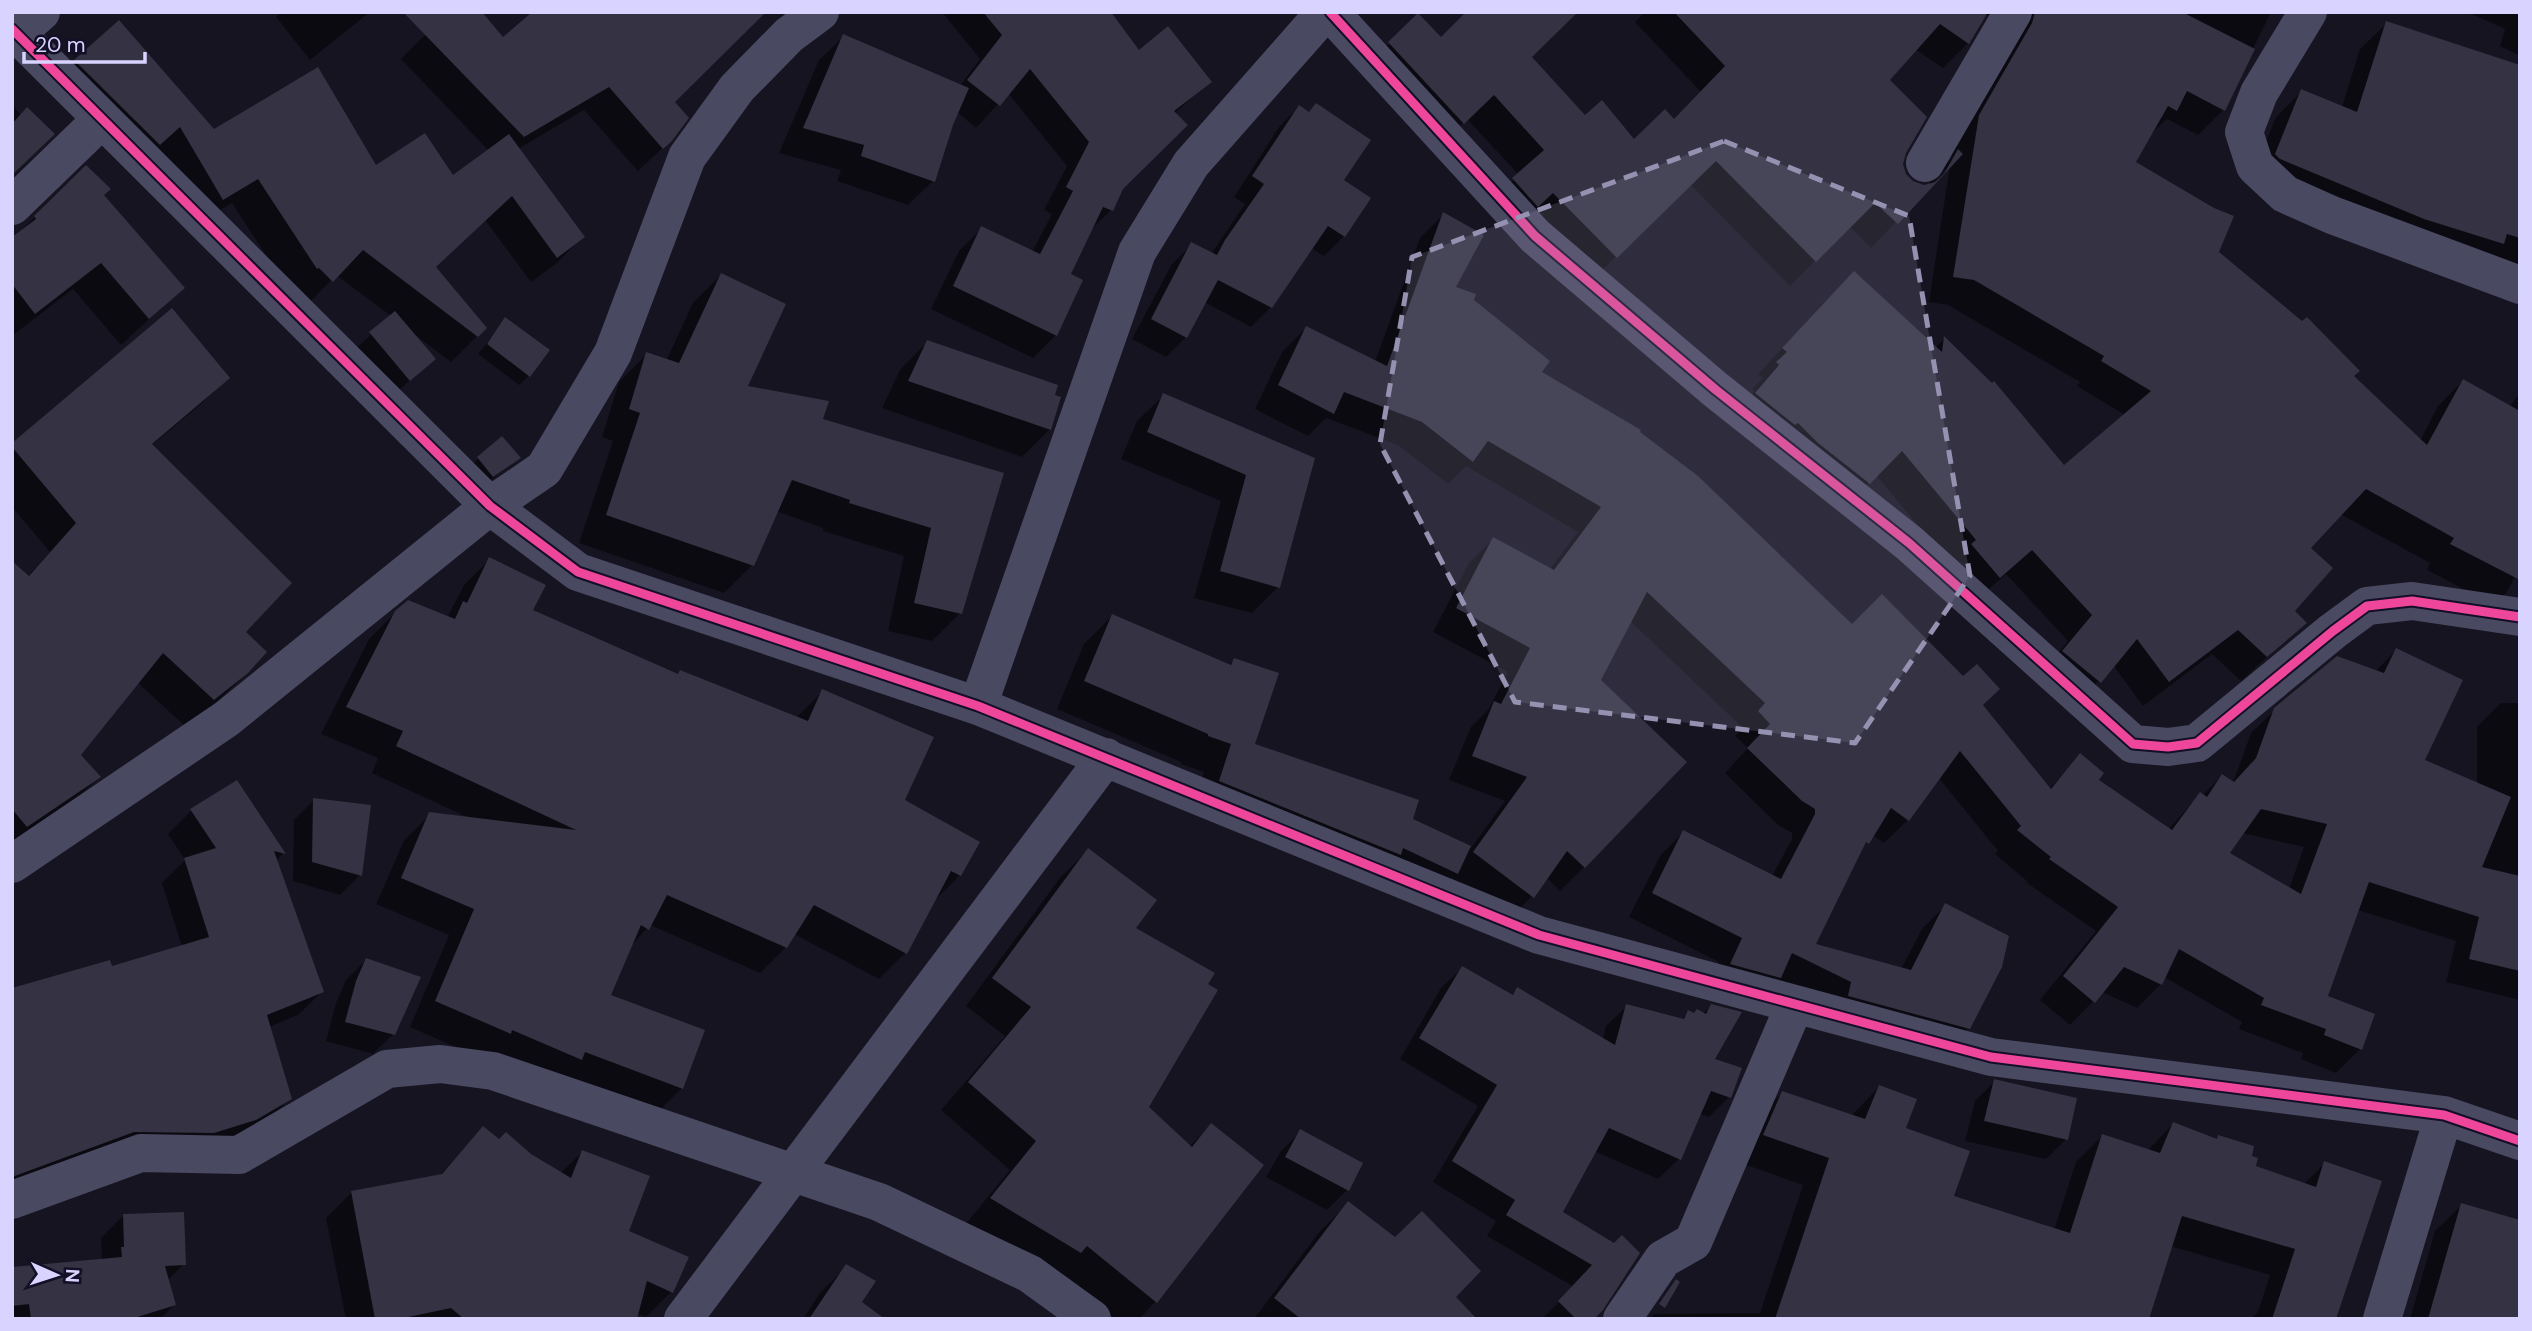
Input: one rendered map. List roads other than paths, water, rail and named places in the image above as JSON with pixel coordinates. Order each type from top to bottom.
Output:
[{"type":"street","points":[[12,864],[226,719],[490,506],[544,469],[613,353],[687,157],[737,88],[789,35],[821,12]]},
{"type":"street","points":[[978,706],[1137,252],[1191,164],[1328,12],[1535,236],[1716,390],[1909,543],[2133,744],[2168,747],[2197,743],[2367,606],[2412,601],[2520,617]]},
{"type":"street","points":[[1925,163],[2013,12]]},
{"type":"street","points":[[2308,12],[2259,93],[2244,132],[2255,166],[2285,194],[2320,210],[2520,285]]},
{"type":"street","points":[[24,25],[101,120],[490,506],[578,572],[978,706],[1539,935],[1991,1057],[2444,1115],[2520,1141]]},
{"type":"street","points":[[12,206],[101,120]]},
{"type":"street","points":[[683,1319],[1106,757]]},
{"type":"street","points":[[1622,1319],[1663,1259],[1693,1242],[1795,1004]]},
{"type":"street","points":[[12,1200],[141,1153],[239,1155],[387,1069],[440,1064],[493,1072],[879,1202],[1030,1274],[1092,1319]]},
{"type":"street","points":[[2382,1319],[2444,1115]]}]
